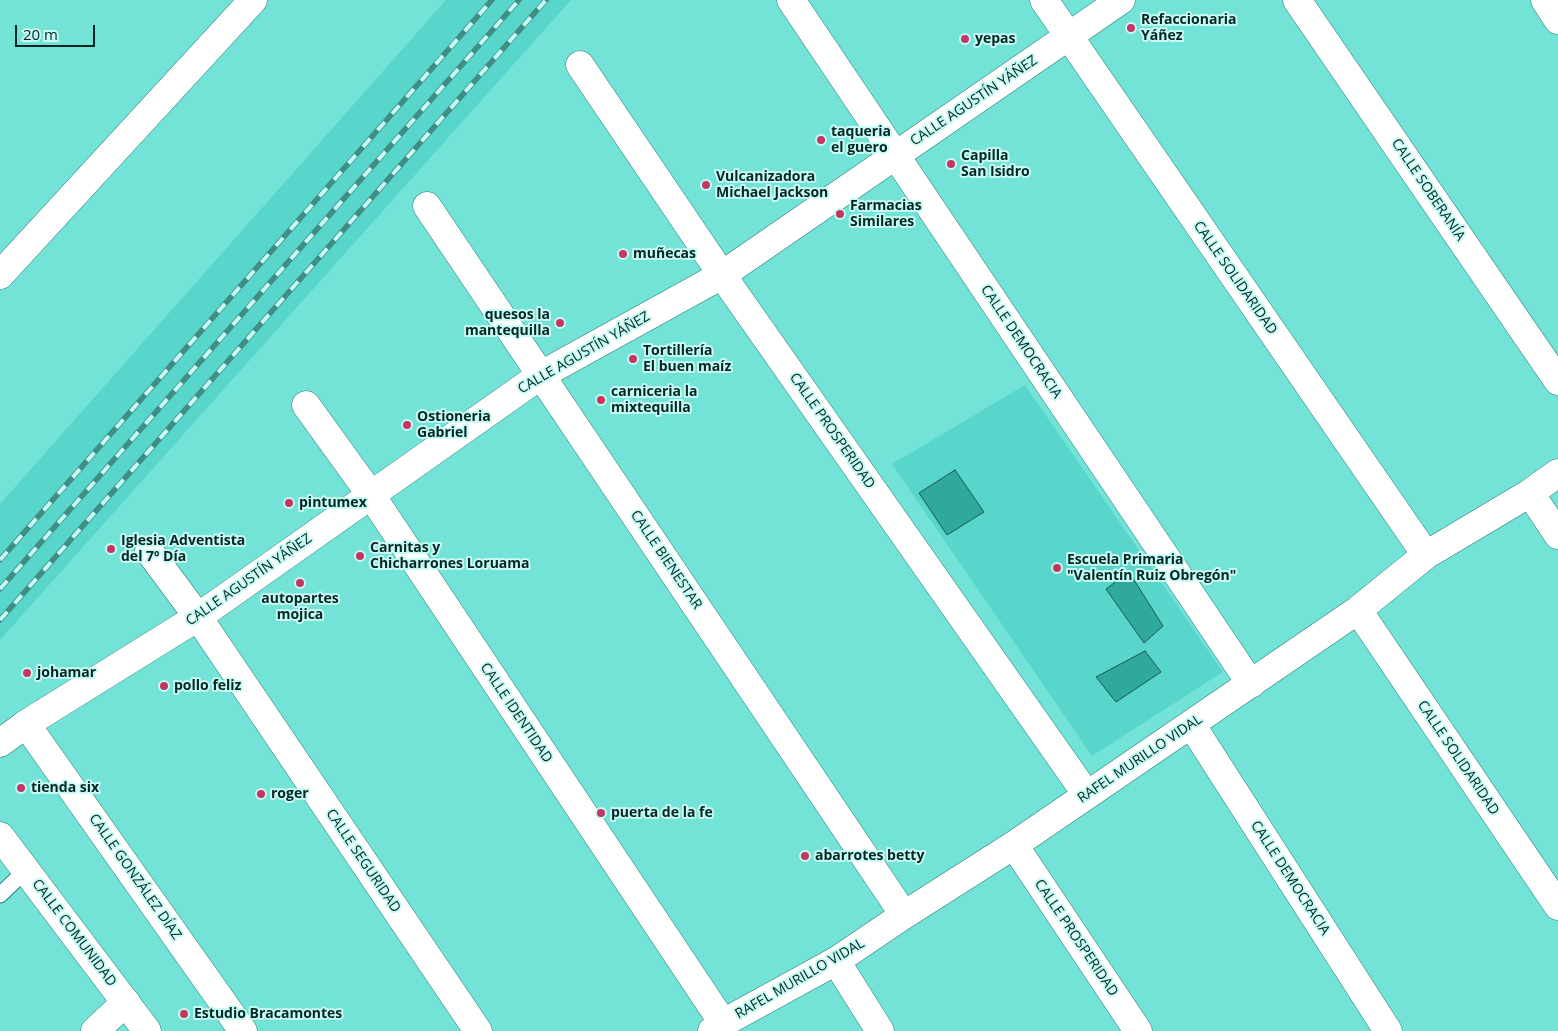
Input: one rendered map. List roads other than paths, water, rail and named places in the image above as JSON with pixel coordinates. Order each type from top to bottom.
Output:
[{"type":"street","points":[[0,275],[253,0]]},
{"type":"street","name":"CALLE DEMOCRACIA","points":[[791,0],[1250,684]]},
{"type":"street","name":"CALLE SOLIDARIDAD","points":[[1044,0],[1426,555]]},
{"type":"street","name":"CALLE AGUSTÍN YÁÑEZ","points":[[0,743],[26,724],[198,617],[541,375],[722,274],[1121,0]]},
{"type":"street","name":"CALLE SOBERANÍA","points":[[1297,0],[1558,381]]},
{"type":"street","points":[[1545,0],[1558,20]]},
{"type":"street","name":"CALLE PROSPERIDAD","points":[[580,65],[722,274],[1088,794]]},
{"type":"street","name":"CALLE BIENESTAR","points":[[427,206],[904,915]]},
{"type":"street","name":"CALLE IDENTIDAD","points":[[306,405],[371,495],[718,1027]]},
{"type":"street","name":"RAFEL MURILLO VIDAL","points":[[718,1027],[836,961],[1014,845],[1358,610],[1426,555],[1530,493],[1558,473]]},
{"type":"street","points":[[1530,493],[1558,535]]},
{"type":"street","name":"CALLE SEGURIDAD","points":[[149,551],[198,617],[478,1031]]},
{"type":"street","name":"CALLE SOLIDARIDAD","points":[[1358,610],[1558,906]]},
{"type":"street","name":"CALLE GONZÁLEZ DÍAZ","points":[[26,724],[243,1031]]},
{"type":"street","name":"CALLE DEMOCRACIA","points":[[1191,724],[1388,1031]]},
{"type":"street","name":"CALLE COMUNIDAD","points":[[0,836],[147,1031]]},
{"type":"street","name":"CALLE PROSPERIDAD","points":[[1014,845],[1138,1031]]},
{"type":"street","points":[[836,961],[880,1031]]},
{"type":"street","points":[[96,1031],[126,1002]]},
{"type":"lane","points":[[0,896],[26,870]]},
{"type":"railway","points":[[0,560],[492,0]]},
{"type":"railway","points":[[0,589],[519,0]]},
{"type":"railway","points":[[0,620],[546,0]]},
{"type":"place","name":"Refaccionaria Yáñez","points":[[1131,28]]},
{"type":"place","name":"yepas","points":[[965,39]]},
{"type":"place","name":"taqueria el guero","points":[[821,140]]},
{"type":"place","name":"Capilla San Isidro","points":[[951,164]]},
{"type":"place","name":"Vulcanizadora Michael Jackson","points":[[706,185]]},
{"type":"place","name":"Farmacias Similares","points":[[840,214]]},
{"type":"place","name":"muñecas","points":[[623,254]]},
{"type":"place","name":"quesos la mantequilla","points":[[560,323]]},
{"type":"place","name":"Tortillería El buen maíz","points":[[633,359]]},
{"type":"place","name":"carniceria la mixtequilla","points":[[601,400]]},
{"type":"place","name":"Ostioneria Gabriel","points":[[407,425]]},
{"type":"place","name":"pintumex","points":[[289,503]]},
{"type":"place","name":"Iglesia Adventista del 7º Día","points":[[111,549]]},
{"type":"place","name":"Carnitas y Chicharrones Loruama","points":[[360,556]]},
{"type":"place","name":"Escuela Primaria \"Valentín Ruiz Obregón\"","points":[[1057,568]]},
{"type":"place","name":"autopartes mojica","points":[[300,583]]},
{"type":"place","name":"johamar","points":[[27,673]]},
{"type":"place","name":"pollo feliz","points":[[164,686]]},
{"type":"place","name":"tienda six","points":[[21,788]]},
{"type":"place","name":"roger","points":[[261,794]]},
{"type":"place","name":"puerta de la fe","points":[[601,813]]},
{"type":"place","name":"abarrotes betty","points":[[805,856]]},
{"type":"place","name":"Estudio Bracamontes","points":[[184,1014]]}]
